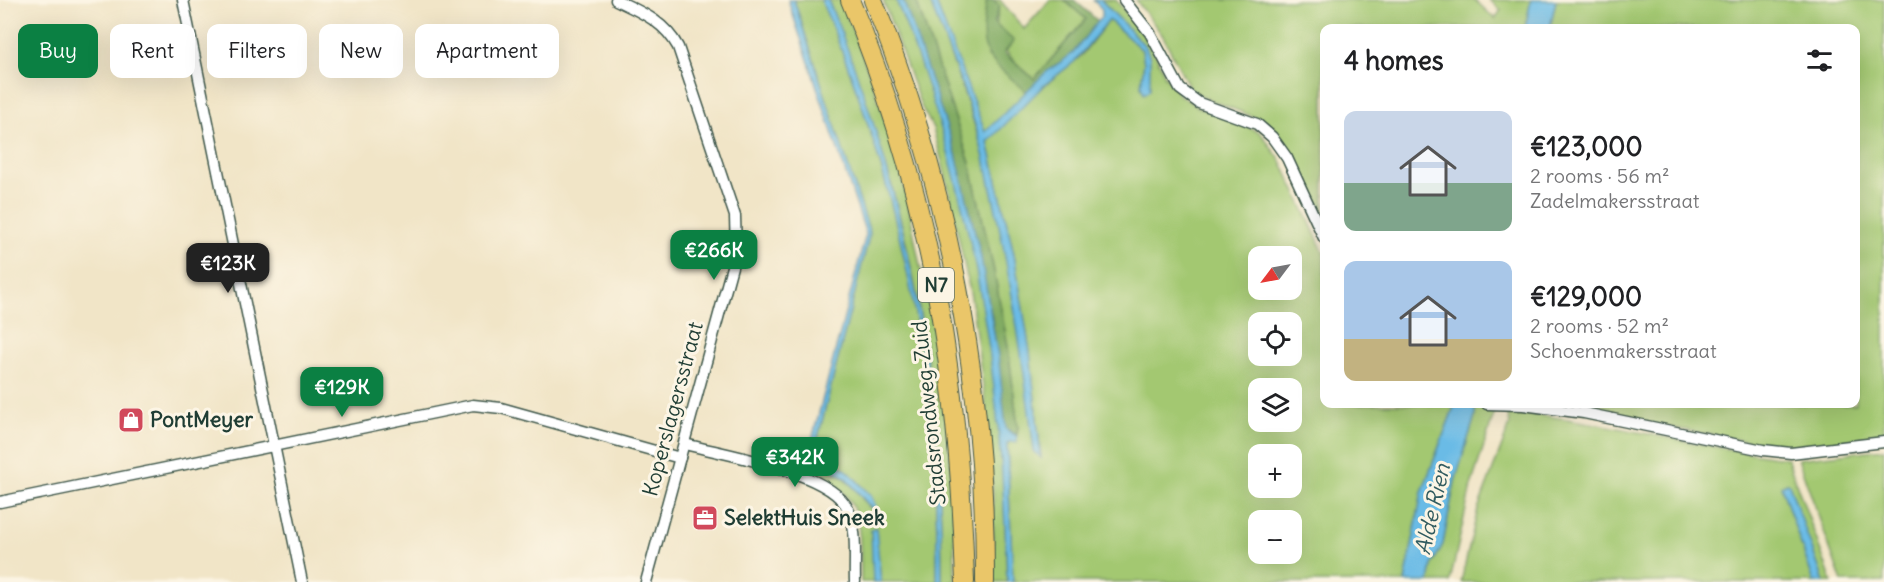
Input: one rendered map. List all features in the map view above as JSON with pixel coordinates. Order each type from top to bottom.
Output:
[{"type":"highway","name":"Stadsrondweg-Zuid","points":[[850,0],[891,109],[916,193],[935,275],[950,365],[958,445],[965,582]]},
{"type":"highway","name":"Stadsrondweg-Zuid","points":[[873,0],[909,101],[935,189],[955,272],[971,364],[979,442],[985,526],[985,582]]},
{"type":"street","points":[[183,0],[302,582]]},
{"type":"street","name":"Koperslagersstraat","points":[[616,0],[646,15],[671,33],[678,46],[735,216],[736,252],[646,582]]},
{"type":"street","points":[[1124,0],[1150,33],[1180,89],[1199,103],[1257,124],[1272,137],[1287,158],[1320,229]]},
{"type":"street","points":[[0,502],[484,404],[680,458]]},
{"type":"street","points":[[1531,408],[1584,413],[1752,448],[1791,453],[1884,442]]},
{"type":"street","points":[[685,444],[812,478],[838,494],[853,522],[855,582]]},
{"type":"green space","points":[[794,0],[821,0],[849,69],[873,140],[893,212],[910,285],[931,433],[936,507],[937,582],[881,582],[874,528],[873,582],[861,582],[859,530],[849,500],[840,489],[826,479],[807,472],[811,459],[820,463],[850,484],[868,507],[876,507],[871,496],[848,471],[815,449],[870,233]]},
{"type":"green space","points":[[828,0],[840,0],[878,100],[902,177],[920,268],[932,307],[950,448],[955,582],[942,582],[939,475],[934,421],[920,315],[910,263],[878,139]]},
{"type":"green space","points":[[883,0],[896,0],[929,87],[957,177],[978,268],[993,360],[999,416],[1007,582],[994,582],[993,497],[989,431],[971,297],[947,181],[933,128],[921,106]]},
{"type":"green space","points":[[903,0],[916,0],[970,163],[1008,347],[1018,428],[1016,435],[1006,429],[992,318],[956,154]]},
{"type":"green space","points":[[916,0],[929,0],[980,142],[999,218],[1014,295],[1034,451],[1041,457],[1030,352],[1014,254],[988,142],[1029,98],[1081,56],[1109,20],[1142,50],[1144,63],[1141,86],[1150,89],[1146,47],[1101,0],[1116,0],[1151,44],[1165,76],[1179,95],[1198,107],[1260,132],[1281,161],[1320,244],[1320,408],[1454,408],[1422,492],[1405,582],[1013,582],[1007,444],[1017,436],[1018,428],[1008,347],[970,163]]},
{"type":"green space","points":[[935,0],[988,0],[987,56],[1027,92],[988,131],[983,131]]},
{"type":"green space","points":[[987,0],[993,0],[1000,6],[994,23],[1014,41],[1004,53],[1034,79],[1086,19],[1064,0],[1074,0],[1098,21],[1072,54],[1045,73],[1027,92],[1002,71],[988,54],[984,45]]},
{"type":"green space","points":[[993,0],[1000,0],[1024,29],[1050,0],[1064,0],[1086,19],[1034,79],[1010,56],[999,39],[997,19],[1000,6]]},
{"type":"green space","points":[[1136,0],[1475,0],[1495,19],[1501,10],[1489,0],[1531,0],[1526,24],[1320,24],[1320,216],[1292,155],[1278,134],[1267,122],[1203,97],[1189,87],[1163,36]]},
{"type":"green space","points":[[1556,0],[1884,0],[1884,437],[1780,447],[1561,408],[1860,408],[1860,24],[1551,24]]},
{"type":"green space","points":[[1475,408],[1495,411],[1471,486],[1450,582],[1429,582],[1432,565],[1443,544],[1455,481],[1475,416]]},
{"type":"green space","points":[[1507,412],[1577,421],[1787,458],[1832,582],[1824,582],[1787,483],[1781,486],[1814,582],[1461,582],[1478,509],[1510,424]]},
{"type":"green space","points":[[1884,449],[1884,582],[1842,582],[1798,459]]},
{"type":"water","points":[[788,0],[794,0],[870,233],[815,449],[848,471],[871,496],[876,507],[872,509],[845,477],[808,455],[866,234]]},
{"type":"water","points":[[821,0],[828,0],[879,141],[914,285],[935,433],[942,582],[937,582],[936,507],[931,433],[910,285],[873,140],[849,69]]},
{"type":"water","points":[[896,0],[903,0],[956,154],[981,257],[999,362],[1006,429],[1017,436],[1017,442],[1007,444],[1013,582],[1007,582],[999,431],[979,286],[946,144],[923,72]]},
{"type":"water","points":[[929,0],[935,0],[985,132],[1045,73],[1072,54],[1102,16],[1102,9],[1093,0],[1101,0],[1146,47],[1150,58],[1150,89],[1144,94],[1141,86],[1144,63],[1142,50],[1109,20],[1074,62],[1043,86],[988,142],[1014,254],[1030,352],[1041,458],[1034,451],[1012,295],[998,219],[980,142],[963,88]]},
{"type":"water","points":[[1531,0],[1556,0],[1551,24],[1526,24]]},
{"type":"water","name":"Alde Rien","points":[[1454,408],[1475,408],[1475,416],[1455,481],[1443,544],[1432,565],[1429,582],[1405,582],[1422,492]]},
{"type":"water","points":[[1787,483],[1824,582],[1814,582],[1781,486]]},
{"type":"water","points":[[876,528],[881,582],[873,582],[871,529]]},
{"type":"place","name":"PontMeyer","points":[[131,420]]},
{"type":"place","name":"SelektHuis Sneek","points":[[705,518]]}]
